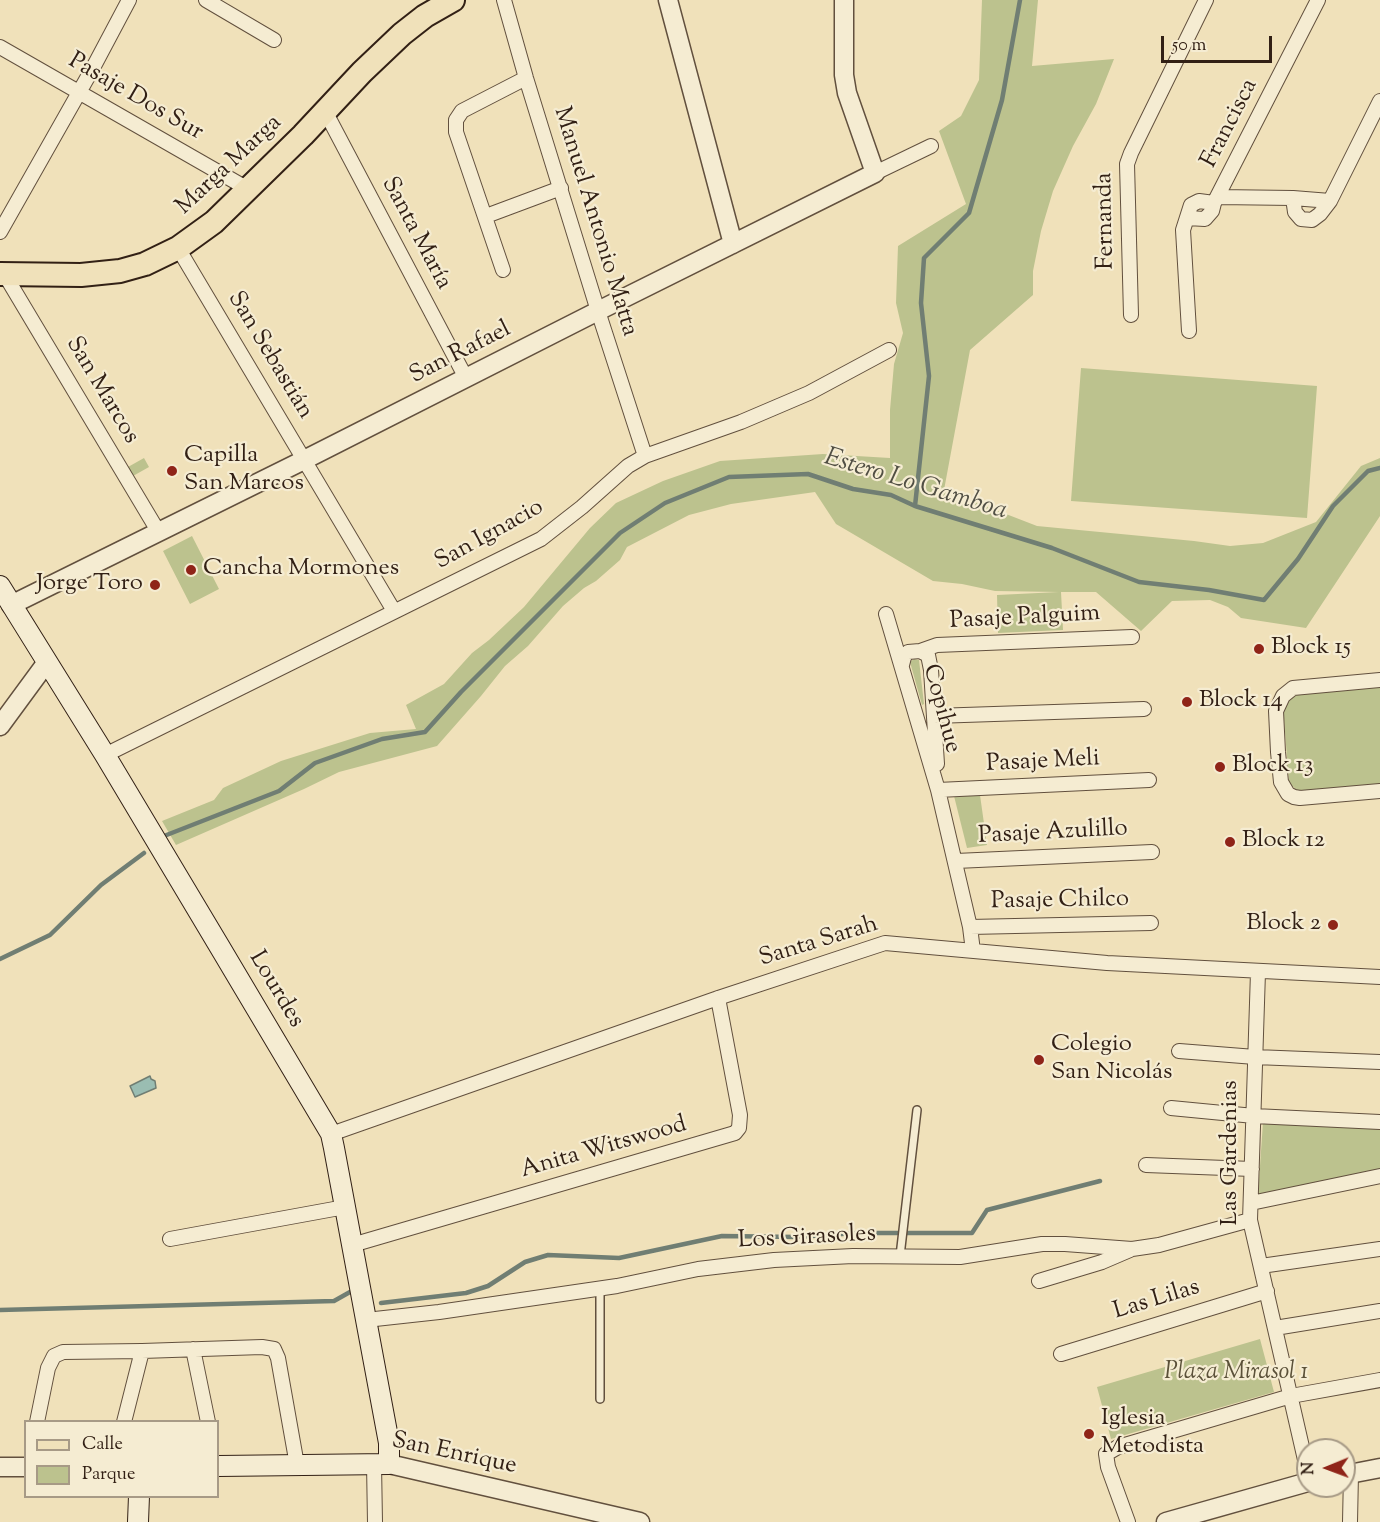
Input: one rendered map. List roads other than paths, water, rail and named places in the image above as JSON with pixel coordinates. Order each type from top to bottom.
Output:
[{"type":"main road","name":"Marga Marga","points":[[3,274],[81,275],[120,271],[145,264],[178,248],[214,222],[402,34],[448,1]]},
{"type":"main road","name":"Lourdes","points":[[0,586],[105,755],[331,1134],[389,1443],[382,1464]]},
{"type":"main road","name":"San Enrique","points":[[219,1466],[382,1464]]},
{"type":"main road","points":[[138,1522],[139,1498]]},
{"type":"street","points":[[0,232],[129,0]]},
{"type":"street","points":[[206,0],[274,40]]},
{"type":"street","name":"Manuel Antonio Matta","points":[[504,0],[598,311],[645,456]]},
{"type":"street","points":[[668,0],[733,244]]},
{"type":"street","points":[[844,0],[844,75],[847,93],[875,173]]},
{"type":"street","name":"Fernanda","points":[[1131,315],[1127,164],[1206,0]]},
{"type":"street","name":"Francisca","points":[[1189,331],[1183,230],[1186,218],[1205,219],[1212,211],[1318,0]]},
{"type":"street","name":"Pasaje Dos Sur","points":[[0,47],[248,189]]},
{"type":"street","points":[[503,270],[456,132],[456,120],[462,111],[526,78]]},
{"type":"street","points":[[1293,198],[1295,212],[1301,219],[1312,220],[1320,214],[1330,201],[1380,101]]},
{"type":"street","name":"Santa María","points":[[325,111],[466,378]]},
{"type":"street","name":"San Rafael","points":[[11,605],[931,146]]},
{"type":"street","points":[[486,216],[561,188]]},
{"type":"street","points":[[1216,200],[1293,198],[1330,201]]},
{"type":"street","name":"San Sebastián","points":[[178,248],[394,611]]},
{"type":"street","name":"San Marcos","points":[[3,274],[158,531]]},
{"type":"street","name":"San Ignacio","points":[[105,755],[541,539],[582,507],[628,466],[645,456],[741,422],[809,393],[889,350]]},
{"type":"street","points":[[886,615],[902,665]]},
{"type":"street","name":"Pasaje Palguim","points":[[921,651],[938,645],[1132,637]]},
{"type":"street","name":"Copihue","points":[[938,790],[928,654],[921,651],[908,652],[902,665],[956,861],[973,951]]},
{"type":"street","points":[[0,726],[47,662]]},
{"type":"street","points":[[1380,680],[1293,688],[1283,696],[1276,711],[1281,782],[1288,794],[1300,798],[1380,790]]},
{"type":"street","points":[[934,716],[1144,709]]},
{"type":"street","name":"Pasaje Meli","points":[[938,790],[1149,780]]},
{"type":"street","name":"Pasaje Azulillo","points":[[956,861],[1152,852]]},
{"type":"street","name":"Pasaje Chilco","points":[[970,927],[1151,923]]},
{"type":"street","name":"Santa Sarah","points":[[331,1134],[718,998],[885,943],[1107,963],[1380,978]]},
{"type":"street","name":"Las Gardenias","points":[[1258,972],[1250,1220],[1300,1438]]},
{"type":"street","name":"Anita Witswood","points":[[352,1245],[735,1133],[741,1122],[718,998]]},
{"type":"street","points":[[1179,1051],[1255,1057],[1380,1062]]},
{"type":"street","points":[[1171,1108],[1254,1116],[1380,1122]]},
{"type":"street","points":[[1146,1165],[1252,1169]]},
{"type":"street","points":[[1251,1203],[1380,1176]]},
{"type":"street","points":[[170,1239],[345,1207]]},
{"type":"street","name":"Los Girasoles","points":[[366,1320],[439,1312],[600,1288],[698,1269],[774,1260],[853,1256],[960,1257],[1042,1244],[1132,1249],[1159,1245],[1250,1220]]},
{"type":"street","points":[[1039,1281],[1102,1262],[1132,1249]]},
{"type":"street","points":[[1261,1266],[1380,1249]]},
{"type":"street","name":"Las Lilas","points":[[1061,1354],[1266,1291]]},
{"type":"street","points":[[1275,1328],[1380,1311]]},
{"type":"street","points":[[38,1420],[48,1368],[54,1356],[63,1352],[262,1347],[274,1349],[278,1358],[297,1466]]},
{"type":"street","points":[[193,1349],[208,1420]]},
{"type":"street","points":[[125,1420],[142,1351]]},
{"type":"street","points":[[1128,1522],[1108,1467],[1106,1454],[1118,1447],[1291,1396],[1380,1380]]},
{"type":"street","points":[[375,1522],[382,1464]]},
{"type":"street","name":"San Enrique","points":[[382,1464],[640,1522]]},
{"type":"street","points":[[0,1467],[24,1467]]},
{"type":"street","points":[[1356,1472],[1380,1468]]},
{"type":"street","points":[[1168,1522],[1296,1485]]},
{"type":"street","points":[[1348,1498],[1350,1522]]},
{"type":"lane","points":[[900,1256],[917,1110]]},
{"type":"lane","points":[[600,1288],[600,1399]]},
{"type":"water","points":[[150,1076],[155,1081],[156,1088],[135,1097],[130,1086]]},
{"type":"waterway","points":[[915,506],[929,376],[921,303],[924,258],[969,213],[1002,100],[1020,0]]},
{"type":"waterway","name":"Estero Lo Gamboa","points":[[164,836],[279,791],[315,763],[382,739],[425,732],[461,692],[620,533],[665,503],[729,477],[808,474],[853,489],[891,495],[915,506],[1052,548],[1139,582],[1209,590],[1264,600],[1298,559],[1333,506],[1368,471],[1380,468]]},
{"type":"waterway","name":"Estero Lo Gamboa","points":[[0,959],[50,935],[101,885],[144,853]]},
{"type":"waterway","points":[[381,1303],[466,1293],[488,1286],[525,1262],[548,1255],[619,1258],[722,1236],[797,1237],[857,1233],[972,1233],[987,1210],[1100,1181]]},
{"type":"waterway","points":[[0,1310],[334,1301],[350,1292]]},
{"type":"place","name":"Capilla San Marcos","points":[[172,471]]},
{"type":"place","name":"Cancha Mormones","points":[[191,570]]},
{"type":"place","name":"Jorge Toro","points":[[155,585]]},
{"type":"place","name":"Block 15","points":[[1259,649]]},
{"type":"place","name":"Block 14","points":[[1187,702]]},
{"type":"place","name":"Block 13","points":[[1220,767]]},
{"type":"place","name":"Block 12","points":[[1230,842]]},
{"type":"place","name":"Block 2","points":[[1333,925]]},
{"type":"place","name":"Colegio San Nicolás","points":[[1039,1060]]},
{"type":"place","name":"Iglesia Metodista","points":[[1089,1434]]},
{"type":"park label","name":"Plaza Mirasol 1","points":[[1236,1374]]}]
